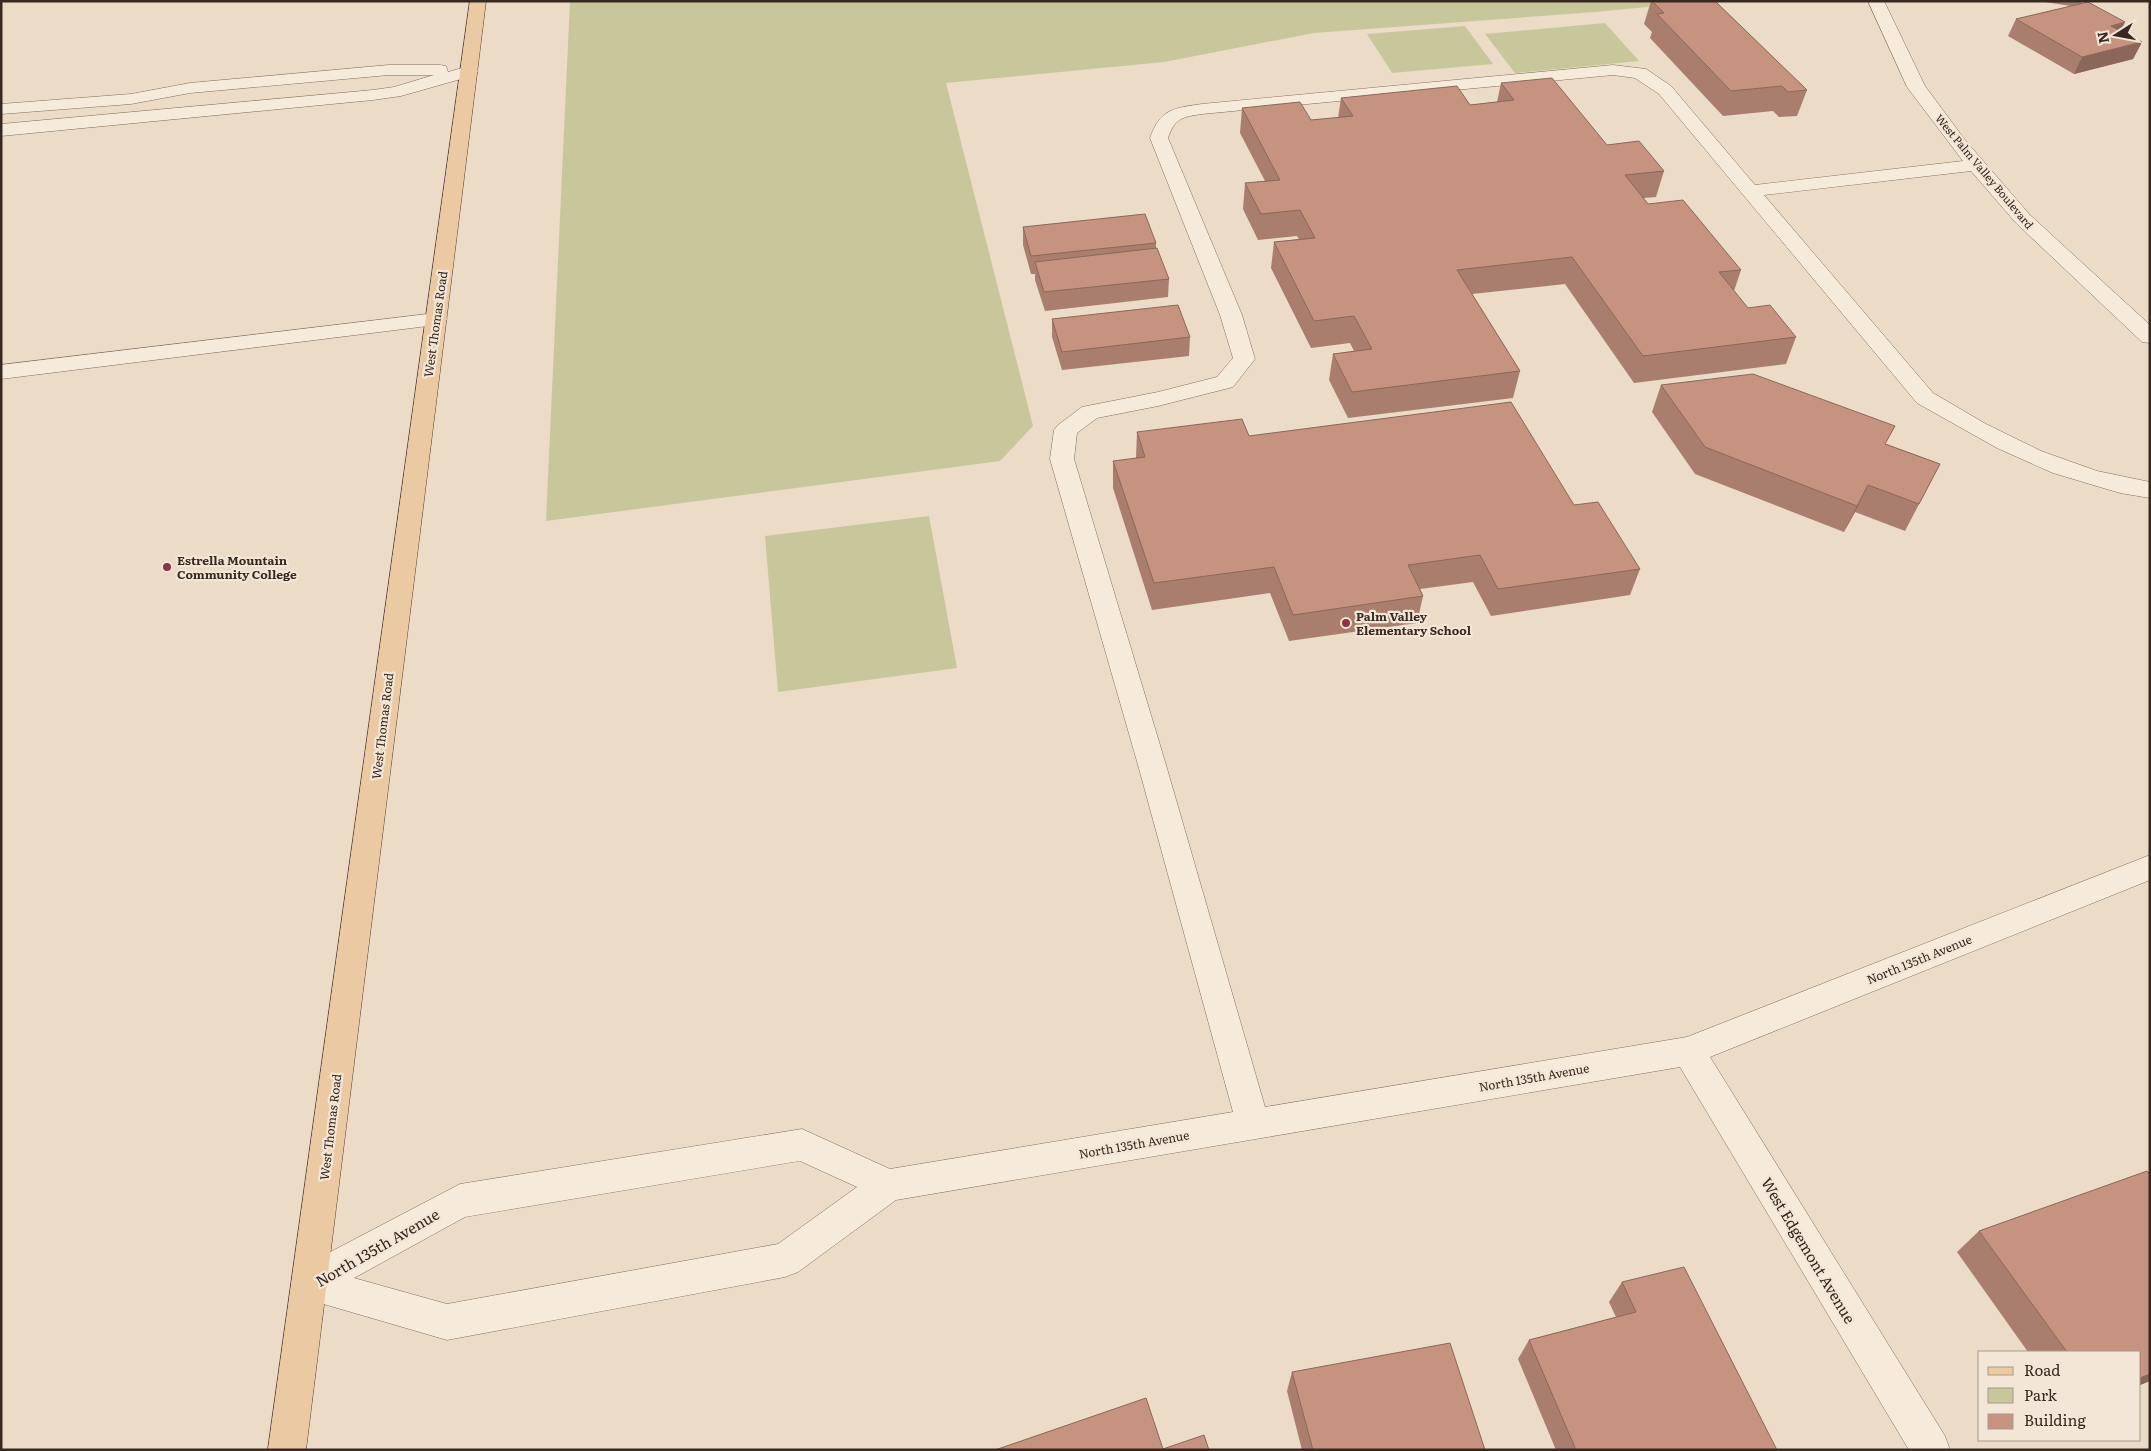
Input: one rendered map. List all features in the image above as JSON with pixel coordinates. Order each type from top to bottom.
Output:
[{"type":"main road","name":"West Thomas Road","points":[[287,1450],[478,1]]},
{"type":"street","name":"West Palm Valley Boulevard","points":[[1876,1],[1916,87],[1977,166],[2023,219],[2150,336]]},
{"type":"street","points":[[1,110],[130,99],[190,88],[380,71],[469,70]]},
{"type":"street","points":[[1,130],[381,94],[395,92],[469,70]]},
{"type":"street","points":[[1253,1124],[1152,765],[1062,458],[1066,430],[1090,412],[1158,399],[1225,382],[1244,359],[1231,315],[1159,138],[1163,124],[1175,113],[1614,70],[1640,73],[1665,90],[1925,398],[1968,424],[2046,463],[2121,486],[2150,490]]},
{"type":"street","points":[[1750,191],[1977,166]]},
{"type":"street","points":[[1,372],[436,319]]},
{"type":"street","name":"North 135th Avenue","points":[[309,1283],[447,1322],[785,1260],[889,1185],[1688,1051],[2150,867]]},
{"type":"street","name":"West Edgemont Avenue","points":[[1688,1051],[1931,1450]]},
{"type":"street","name":"North 135th Avenue","points":[[309,1283],[460,1201],[802,1145],[889,1185]]},
{"type":"green space","points":[[570,1],[1699,2],[1595,12],[1314,33],[1164,62],[946,83],[1033,426],[1000,461],[546,521]]},
{"type":"green space","points":[[1605,23],[1639,61],[1515,73],[1485,34]]},
{"type":"green space","points":[[1465,26],[1493,64],[1392,73],[1367,34]]},
{"type":"green space","points":[[929,516],[957,668],[778,692],[765,536]]},
{"type":"building","points":[[1652,1],[1715,1],[1807,90],[1788,92],[1782,86],[1731,91],[1657,14],[1664,13]]},
{"type":"building","points":[[2088,2],[2125,22],[2111,26],[2142,42],[2082,57],[2016,19]]},
{"type":"building","points":[[1552,78],[1607,145],[1639,141],[1664,171],[1625,175],[1648,204],[1683,200],[1741,270],[1719,272],[1748,308],[1770,305],[1796,337],[1643,356],[1572,257],[1457,270],[1520,371],[1352,392],[1333,354],[1372,349],[1354,316],[1314,321],[1274,242],[1315,238],[1300,210],[1261,214],[1245,183],[1280,180],[1242,108],[1300,102],[1311,120],[1353,116],[1341,98],[1457,86],[1470,105],[1514,100],[1501,83]]},
{"type":"building","points":[[1145,214],[1156,243],[1031,256],[1023,227]]},
{"type":"building","points":[[1157,248],[1169,279],[1044,292],[1035,262]]},
{"type":"building","points":[[1178,305],[1190,337],[1062,352],[1052,319]]},
{"type":"building","points":[[1753,374],[1895,426],[1885,444],[1940,464],[1919,504],[1868,485],[1857,506],[1705,447],[1661,385]]},
{"type":"building","points":[[1511,402],[1574,505],[1598,502],[1640,569],[1498,589],[1480,555],[1408,565],[1423,596],[1293,615],[1274,567],[1154,583],[1113,461],[1145,457],[1137,432],[1242,419],[1249,436]]},
{"type":"building","points":[[2147,1171],[2150,1175],[2150,1374],[2141,1378],[2141,1351],[2066,1351],[1979,1231]]},
{"type":"building","points":[[1684,1267],[1777,1450],[1576,1450],[1529,1340],[1636,1312],[1622,1282]]},
{"type":"building","points":[[1450,1343],[1485,1450],[1313,1450],[1292,1372]]},
{"type":"building","points":[[1146,1398],[1163,1449],[1204,1435],[1209,1450],[995,1450]]},
{"type":"place","name":"Estrella Mountain Community College","points":[[167,567]]},
{"type":"place","name":"Palm Valley Elementary School","points":[[1346,623]]}]
